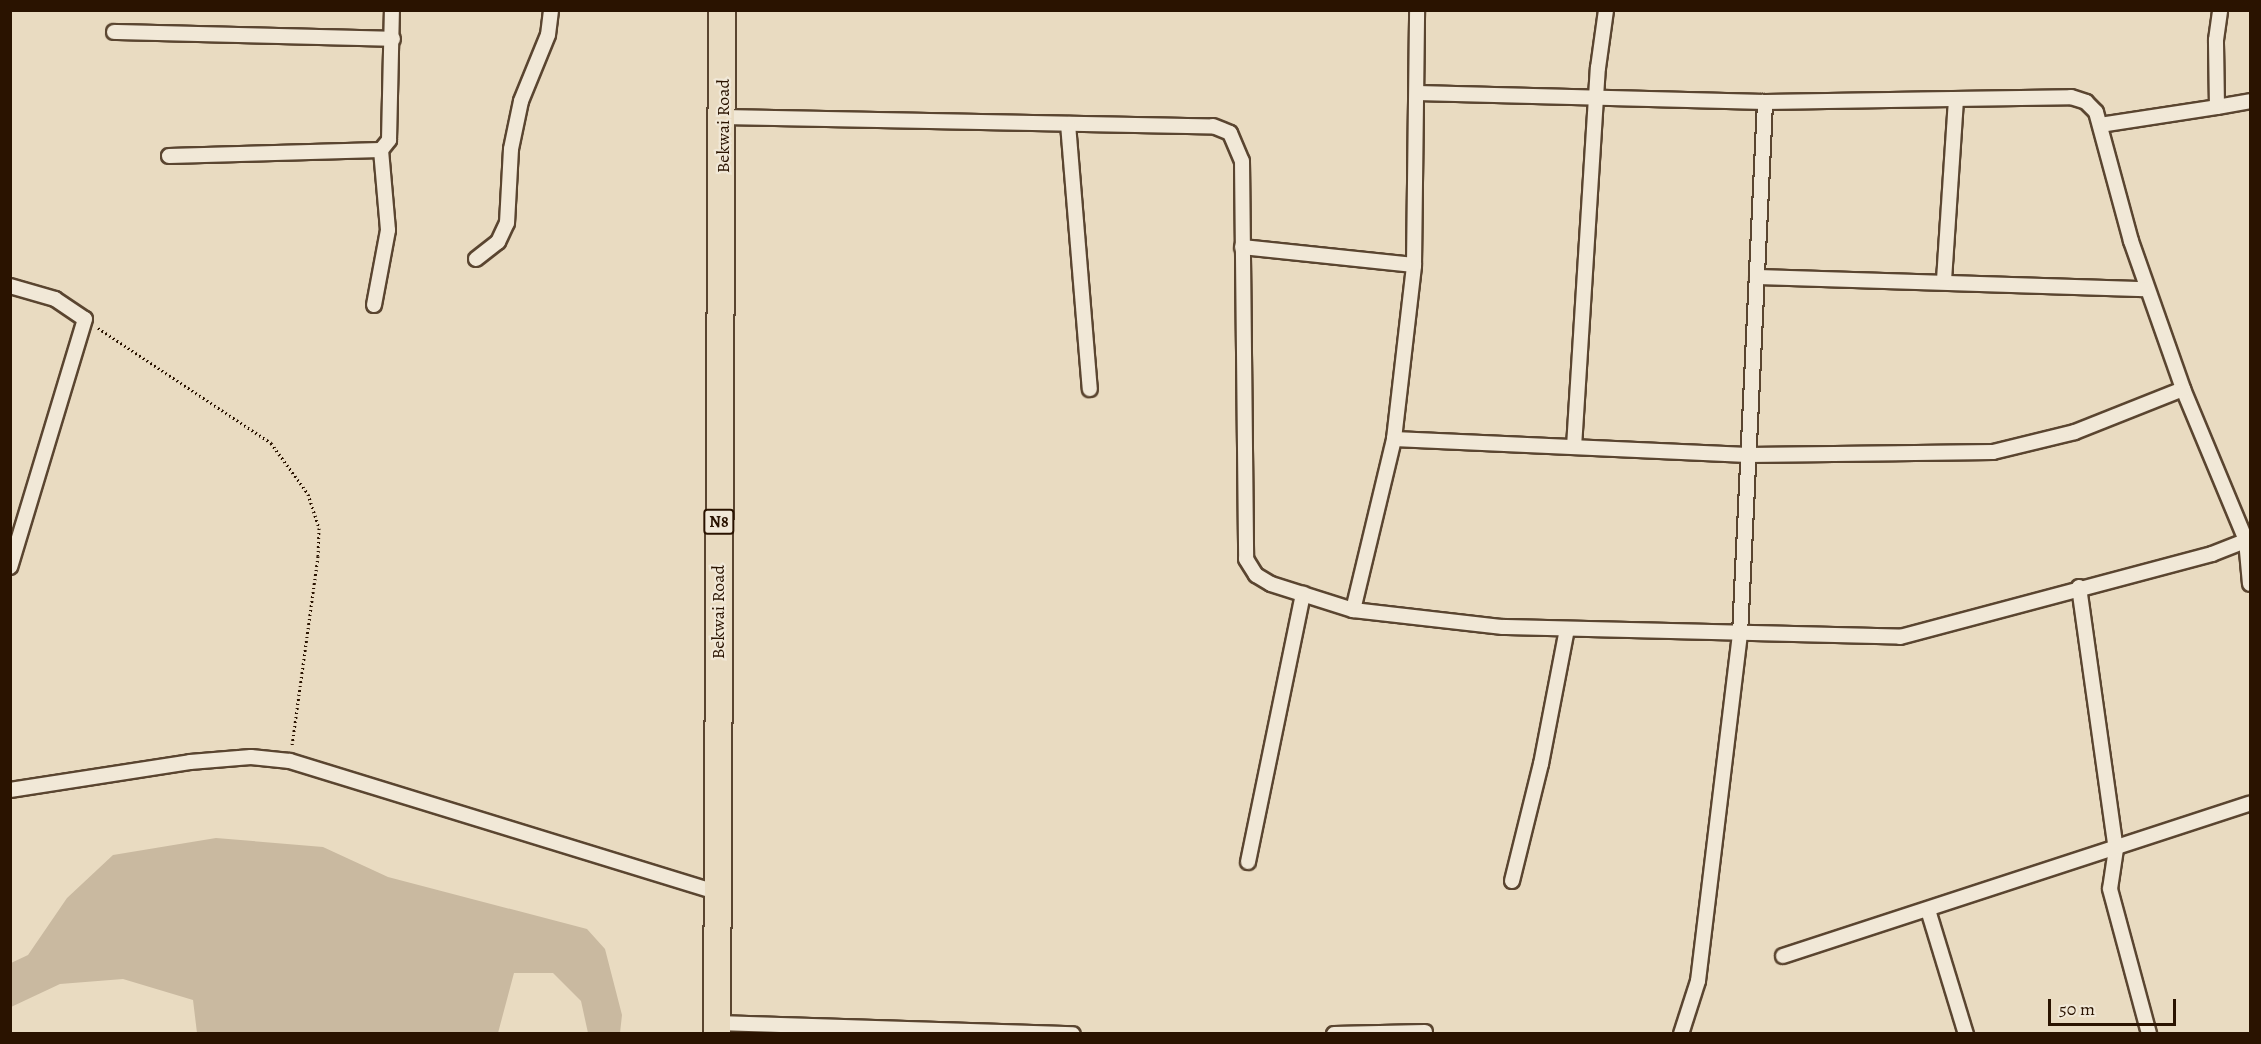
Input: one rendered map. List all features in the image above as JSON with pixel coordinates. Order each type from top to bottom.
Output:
[{"type":"highway","name":"Bekwai Road","points":[[716,11],[723,117],[715,892],[717,1028]]},
{"type":"street","points":[[374,304],[388,230],[381,150],[389,140],[392,10]]},
{"type":"street","points":[[476,259],[498,242],[507,223],[511,149],[521,101],[548,34],[551,10]]},
{"type":"street","points":[[1353,610],[1394,439],[1414,265],[1417,10]]},
{"type":"street","points":[[1574,447],[1606,10]]},
{"type":"street","points":[[2217,107],[2216,40],[2220,10]]},
{"type":"street","points":[[114,32],[393,39]]},
{"type":"street","points":[[1417,93],[1765,102],[2071,97],[2086,102],[2096,112],[2147,289],[2182,388],[2248,539],[2250,584]]},
{"type":"street","points":[[1944,280],[1956,99]]},
{"type":"street","points":[[2100,125],[2250,101]]},
{"type":"street","points":[[1681,1034],[1698,981],[1740,635],[1765,102]]},
{"type":"street","points":[[723,117],[1213,126],[1230,133],[1242,160],[1245,559],[1256,574],[1271,584],[1353,610],[1503,627],[1740,635],[1900,637],[2079,587],[2211,554],[2248,539]]},
{"type":"street","points":[[1068,124],[1090,389]]},
{"type":"street","points":[[169,156],[381,150]]},
{"type":"street","points":[[1242,247],[1414,265]]},
{"type":"street","points":[[1756,277],[1944,280],[2147,289]]},
{"type":"street","points":[[10,286],[55,299],[84,319],[10,567]]},
{"type":"street","points":[[1394,439],[1748,455],[1993,453],[2075,432],[2182,388]]},
{"type":"street","points":[[2079,587],[2116,849],[2110,889],[2149,1034]]},
{"type":"street","points":[[1248,862],[1304,594]]},
{"type":"street","points":[[1512,881],[1541,764],[1567,629]]},
{"type":"street","points":[[10,790],[190,762],[250,757],[290,761],[715,892]]},
{"type":"street","points":[[1783,956],[2116,849],[2250,803]]},
{"type":"street","points":[[1928,910],[1966,1034]]},
{"type":"street","points":[[717,1028],[1073,1034]]},
{"type":"street","points":[[1334,1034],[1425,1032]]},
{"type":"path","points":[[84,319],[271,443],[308,494],[319,528],[318,556],[290,761]]},
{"type":"shaded area","points":[[216,838],[323,847],[388,877],[587,929],[605,949],[622,1015],[620,1033],[588,1033],[581,1001],[553,973],[514,973],[498,1033],[197,1033],[193,1000],[123,979],[60,984],[11,1007],[11,963],[28,955],[67,898],[113,855]]}]
